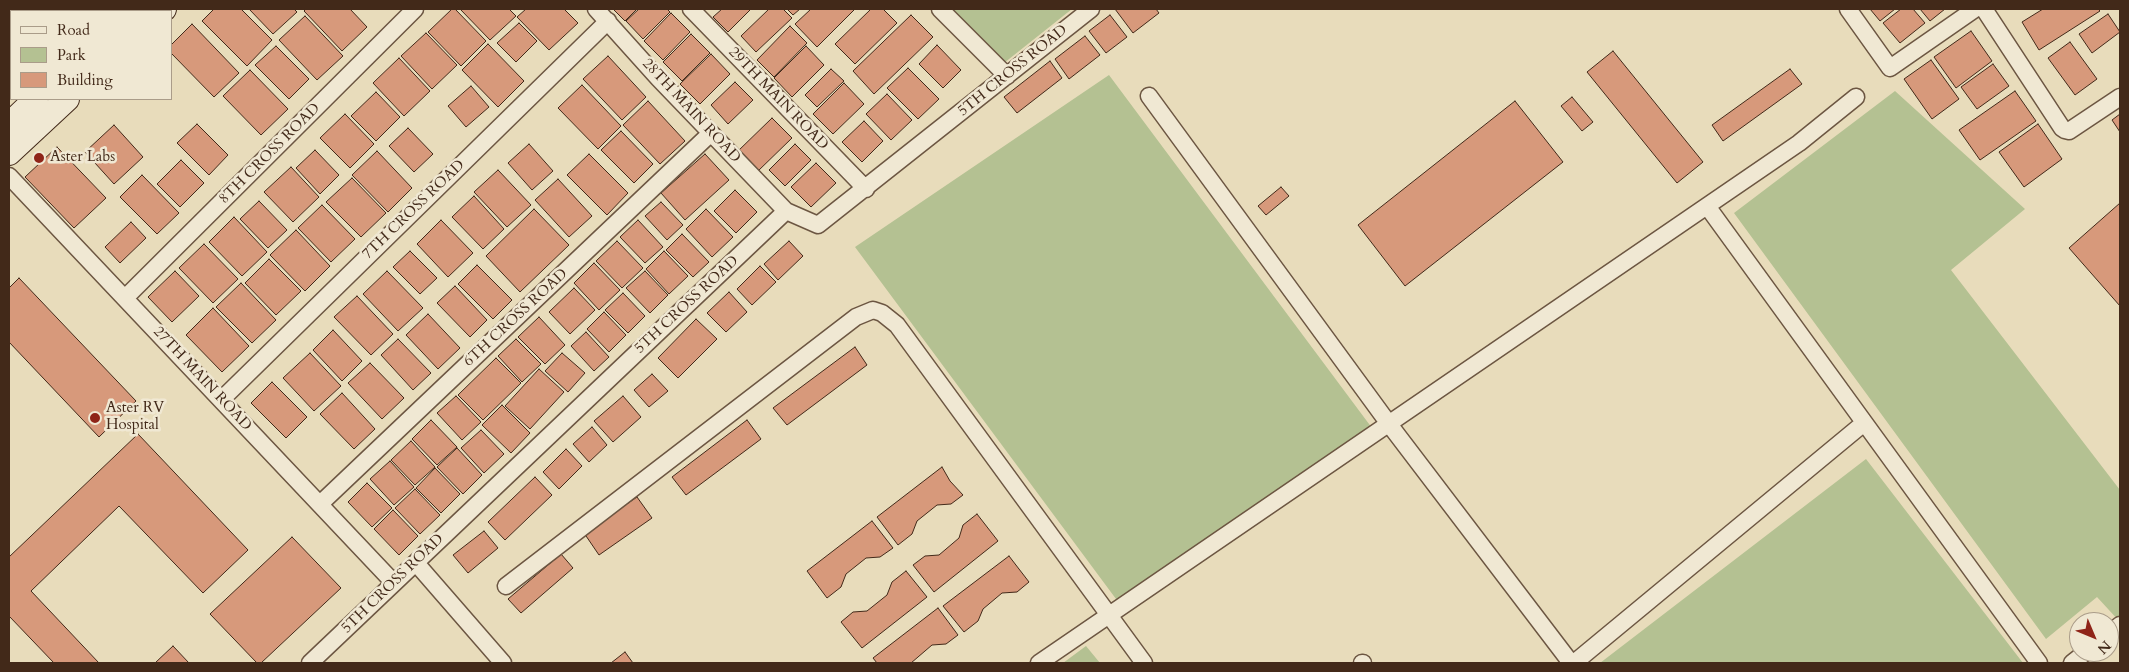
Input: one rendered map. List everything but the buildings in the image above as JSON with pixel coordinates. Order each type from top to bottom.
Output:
[{"type":"main road","points":[[9,125],[35,100]]},
{"type":"main road","points":[[9,154],[66,100]]},
{"type":"street","name":"8TH CROSS ROAD","points":[[125,298],[414,9]]},
{"type":"street","name":"28TH MAIN ROAD","points":[[596,9],[658,78],[786,212]]},
{"type":"street","name":"29TH MAIN ROAD","points":[[691,9],[866,189]]},
{"type":"street","points":[[940,9],[1007,76]]},
{"type":"street","name":"5TH CROSS ROAD","points":[[314,662],[394,583],[786,212],[818,225],[866,189],[1091,9]]},
{"type":"street","points":[[1848,9],[1890,68],[1975,9]]},
{"type":"street","points":[[1984,9],[2062,128],[2069,131],[2120,97]]},
{"type":"street","name":"7TH CROSS ROAD","points":[[221,400],[608,21]]},
{"type":"street","points":[[1148,96],[1389,424],[1572,663],[1864,423]]},
{"type":"street","points":[[1039,663],[1799,143],[1856,97]]},
{"type":"street","name":"6TH CROSS ROAD","points":[[320,504],[711,133]]},
{"type":"street","name":"27TH MAIN ROAD","points":[[9,176],[394,583]]},
{"type":"street","points":[[1707,206],[2038,663]]},
{"type":"street","points":[[506,586],[856,318],[873,310],[882,313],[897,325],[1144,663]]},
{"type":"street","points":[[416,563],[503,663]]},
{"type":"green space","points":[[950,9],[1072,9],[1004,63]]},
{"type":"green space","points":[[1109,75],[1372,428],[1119,603],[855,247]]},
{"type":"green space","points":[[1895,91],[2025,209],[1951,270],[2120,490],[2120,622],[2119,612],[2111,612],[2097,597],[2079,612],[2069,612],[2069,620],[2046,639],[1734,213]]},
{"type":"green space","points":[[1866,459],[2023,663],[1600,663]]},
{"type":"green space","points":[[1086,646],[1100,663],[1063,663]]},
{"type":"place","name":"Aster Labs","points":[[39,158]]},
{"type":"place","name":"Aster RV Hospital","points":[[95,418]]}]
